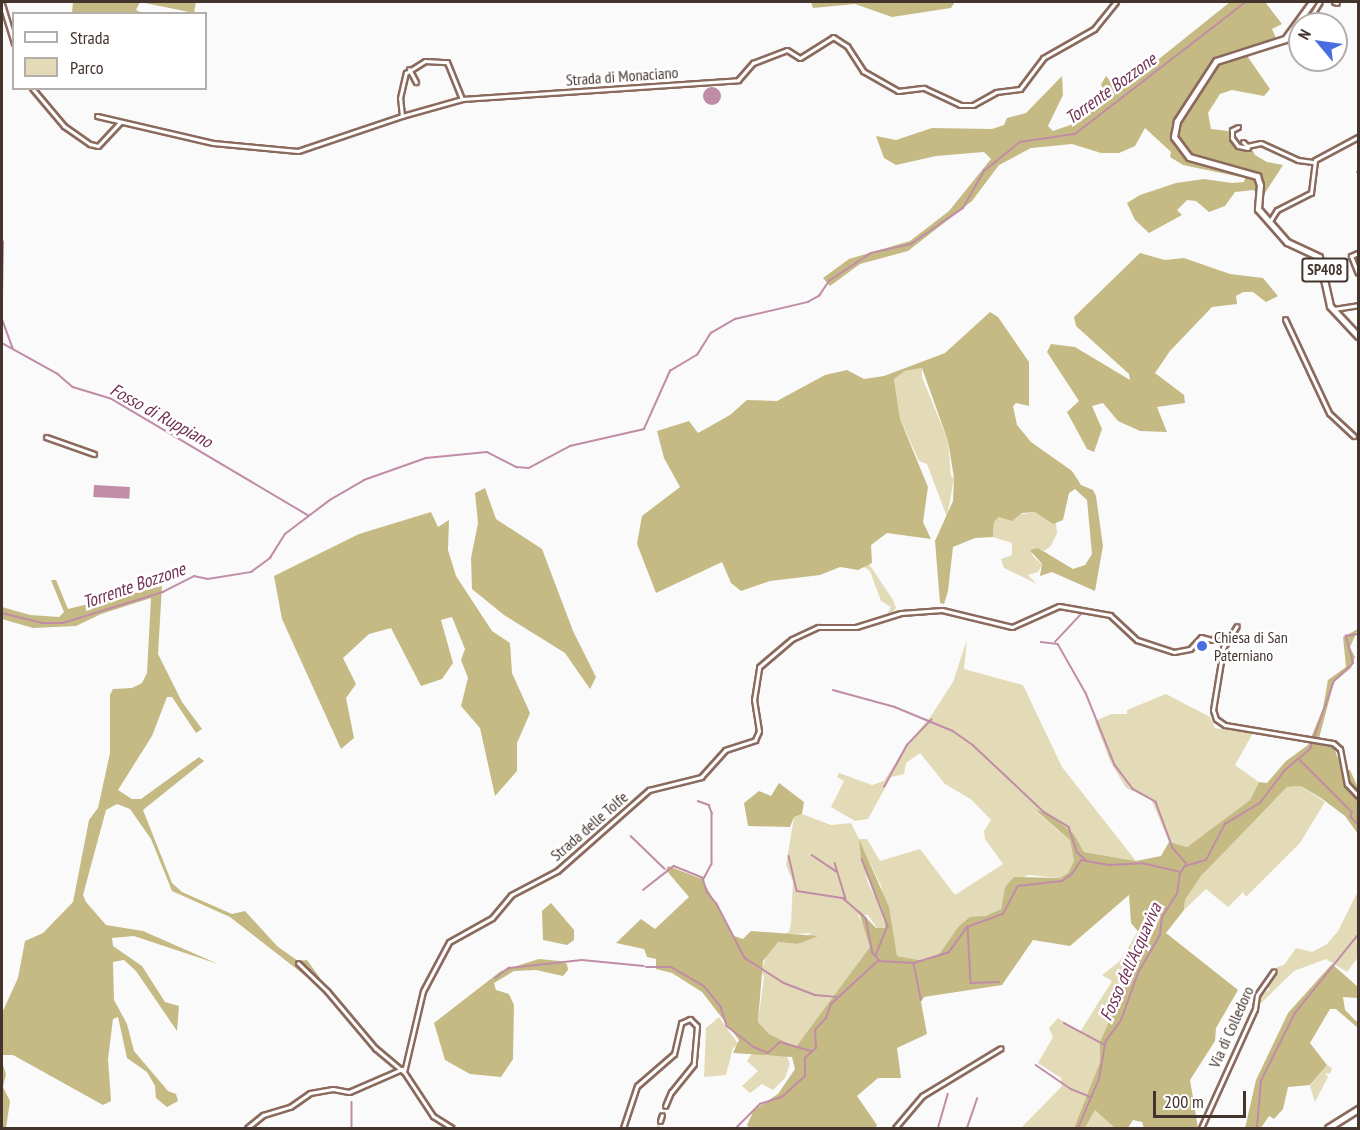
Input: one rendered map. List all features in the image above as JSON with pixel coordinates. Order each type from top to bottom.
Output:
[{"type":"main road","name":"SP408","points":[[1311,2],[1285,39],[1217,60],[1174,129],[1176,144],[1188,157],[1256,175],[1260,185],[1257,206],[1269,222],[1287,242],[1320,257],[1332,310]]},
{"type":"main road","points":[[1332,310],[1359,336]]},
{"type":"street","name":"Strada di Monaciano","points":[[462,99],[738,80],[753,63],[786,50],[800,58],[833,37],[847,46],[863,71],[898,91],[924,88],[960,105],[974,105],[996,93],[1020,89],[1043,58],[1067,41],[1092,31],[1116,2]]},
{"type":"street","points":[[2,4],[12,36]]},
{"type":"street","points":[[98,116],[213,143],[294,151],[462,99],[445,60],[425,61],[409,69],[401,88],[402,116]]},
{"type":"street","points":[[409,69],[416,82]]},
{"type":"street","points":[[34,90],[64,126],[86,142],[98,146],[120,122]]},
{"type":"street","points":[[1238,127],[1231,134],[1234,142],[1245,148],[1254,144]]},
{"type":"street","points":[[1243,142],[1246,146],[1261,143],[1298,160],[1313,162],[1359,137]]},
{"type":"street","points":[[1269,222],[1277,210],[1311,194],[1313,162]]},
{"type":"street","points":[[1359,253],[1351,256],[1359,273]]},
{"type":"street","points":[[1332,310],[1359,304]]},
{"type":"street","points":[[1285,319],[1329,413],[1354,436]]},
{"type":"street","points":[[46,437],[94,454]]},
{"type":"street","name":"Strada delle Tolfe","points":[[403,1071],[423,991],[448,942],[492,918],[511,895],[557,871],[649,790],[701,777],[710,771],[722,751],[755,740],[759,731],[754,696],[759,667],[798,636],[818,627],[876,624],[901,613],[921,611],[959,612],[994,626],[1012,627],[1049,608],[1065,606],[1110,615],[1137,640],[1174,652],[1190,649],[1202,637],[1212,640],[1220,634],[1224,638],[1223,648]]},
{"type":"street","points":[[1236,626],[1223,648],[1213,710],[1215,719],[1225,725],[1320,740],[1339,747],[1347,784],[1359,796]]},
{"type":"street","points":[[297,963],[327,991],[375,1048],[403,1071],[433,1116],[452,1128]]},
{"type":"street","name":"Via di Colledoro","points":[[1201,1128],[1255,1009],[1257,995],[1274,971]]},
{"type":"street","points":[[623,1128],[637,1086],[675,1053],[681,1023],[688,1019],[697,1026],[694,1064],[670,1092],[665,1106]]},
{"type":"street","points":[[895,1128],[922,1096],[1001,1047]]},
{"type":"street","points":[[247,1128],[263,1115],[290,1107],[310,1094],[333,1089],[349,1092],[403,1071]]},
{"type":"street","points":[[1328,1128],[1359,1109]]},
{"type":"street","points":[[660,1121],[662,1115]]},
{"type":"green space","points":[[922,368],[922,377],[948,441],[951,476],[954,478],[947,517],[927,464],[919,461],[900,419],[894,379],[905,371]]},
{"type":"green space","points":[[1036,512],[1056,523],[1057,533],[1051,546],[1044,551],[1038,548],[1032,555],[1042,565],[1038,572],[1028,575],[1037,584],[1004,568],[1001,559],[1012,555],[1012,543],[993,537],[994,522],[999,517]]},
{"type":"green space","points":[[869,564],[893,600],[896,608],[893,612],[887,614],[891,607],[881,601],[870,571],[864,567]]},
{"type":"green space","points":[[967,640],[964,669],[1023,685],[1062,767],[1136,861],[1084,852],[1074,834],[1050,815],[1034,810],[1070,840],[1074,861],[1068,873],[1060,878],[1028,875],[1005,887],[1001,909],[958,927],[940,953],[924,961],[897,956],[881,886],[859,840],[868,883],[882,909],[885,929],[877,928],[868,915],[858,915],[869,935],[870,947],[796,1048],[769,1034],[758,1022],[764,977],[761,971],[767,954],[778,942],[799,944],[811,933],[781,935],[789,932],[791,923],[793,882],[786,865],[794,817],[802,814],[831,825],[851,823],[859,839],[867,839],[880,861],[920,849],[955,895],[1003,864],[985,839],[984,831],[991,820],[972,800],[945,784],[920,753],[906,763],[904,774],[891,777],[868,819],[855,821],[831,807],[844,781],[837,777],[839,773],[872,785],[884,781],[907,744],[931,716],[953,682]]},
{"type":"green space","points":[[1166,694],[1210,717],[1215,728],[1253,733],[1235,765],[1259,782],[1250,800],[1187,847],[1169,842],[1151,799],[1126,788],[1110,761],[1095,721],[1111,714],[1127,714],[1127,710]]},
{"type":"green space","points":[[1301,786],[1325,802],[1300,843],[1246,897],[1243,892],[1228,907],[1206,889],[1184,910],[1185,900],[1201,876],[1287,787]]},
{"type":"green space","points":[[1358,891],[1358,957],[1347,972],[1326,959],[1294,971],[1258,1006],[1260,997],[1270,989],[1266,985],[1277,967],[1284,965],[1296,948],[1312,952],[1327,944],[1338,931]]},
{"type":"green space","points":[[1138,931],[1142,941],[1135,970],[1101,1041],[1100,1062],[1074,1128],[1021,1128],[1062,1086],[1061,1078],[1038,1063],[1053,1037],[1049,1028],[1058,1018],[1080,1032],[1112,981],[1102,975],[1120,961]]},
{"type":"green space","points":[[719,1017],[739,1045],[733,1048],[726,1075],[704,1077],[706,1028]]},
{"type":"green space","points":[[758,1052],[767,1056],[786,1054],[790,1064],[785,1078],[773,1090],[762,1084],[750,1093],[742,1086],[758,1071],[747,1061],[752,1053]]},
{"type":"green space","points":[[1327,1065],[1332,1068],[1330,1074],[1325,1073],[1328,1077],[1315,1102],[1310,1086]]},
{"type":"green space","points":[[1095,1110],[1101,1112],[1115,1128],[1085,1128]]},
{"type":"shaded area","points":[[73,2],[140,2],[136,10],[140,12],[72,12]]},
{"type":"shaded area","points":[[140,2],[196,2],[194,12]]},
{"type":"shaded area","points":[[811,2],[955,2],[951,8],[892,17],[855,4],[813,8]]},
{"type":"shaded area","points":[[1230,2],[1265,2],[1282,24],[1272,29],[1276,38],[1243,50],[1270,89],[1264,96],[1232,90],[1220,94],[1208,113],[1211,129],[1228,131],[1236,146],[1252,149],[1255,155],[1267,162],[1283,165],[1263,196],[1253,190],[1235,192],[1225,206],[1209,212],[1196,201],[1187,200],[1177,210],[1182,215],[1149,233],[1135,220],[1127,203],[1140,195],[1176,183],[1204,179],[1232,183],[1244,182],[1245,178],[1183,165],[1170,157],[1171,152],[1145,128],[1135,146],[1119,153],[1101,153],[1072,144],[1031,148],[999,165],[972,201],[908,251],[860,264],[830,286],[823,278],[849,259],[910,241],[949,211],[991,159],[984,152],[936,156],[896,165],[884,158],[876,136],[896,140],[932,128],[992,129],[1004,125],[1007,118],[1026,113],[1062,76],[1063,95],[1048,126],[1053,131],[1076,123],[1106,100],[1099,88],[1106,76],[1119,91]]},
{"type":"shaded area","points":[[708,87],[716,87],[721,92],[719,103],[708,105],[703,100],[703,92]]},
{"type":"shaded area","points":[[1140,253],[1165,260],[1184,258],[1230,274],[1263,278],[1278,296],[1266,302],[1253,292],[1243,292],[1236,296],[1237,304],[1212,307],[1170,351],[1155,373],[1184,395],[1185,403],[1157,407],[1167,432],[1140,431],[1118,421],[1103,403],[1092,406],[1102,429],[1094,452],[1087,449],[1067,412],[1079,401],[1047,352],[1051,344],[1075,347],[1130,380],[1129,374],[1076,326],[1074,317]]},
{"type":"shaded area","points":[[990,312],[998,317],[1029,362],[1029,406],[1016,403],[1013,406],[1017,425],[1031,442],[1072,471],[1081,485],[1093,490],[1096,496],[1103,546],[1095,591],[1052,572],[1040,576],[1042,564],[1030,550],[1038,548],[1073,569],[1085,565],[1092,554],[1087,500],[1075,489],[1069,493],[1063,520],[1053,524],[1035,512],[1022,513],[1012,521],[999,517],[994,522],[993,537],[975,538],[953,547],[948,591],[944,604],[940,603],[935,541],[953,501],[954,478],[948,441],[922,368],[905,371],[894,379],[900,419],[928,487],[923,522],[931,539],[887,533],[871,545],[872,563],[858,570],[840,567],[820,575],[770,581],[741,591],[731,583],[722,562],[656,593],[637,544],[642,516],[680,487],[664,458],[657,431],[689,421],[698,433],[730,415],[747,400],[777,401],[825,375],[847,370],[864,379],[884,376],[945,353]]},
{"type":"shaded area","points":[[94,485],[130,487],[129,499],[93,497]]},
{"type":"shaded area","points":[[485,488],[496,519],[542,549],[573,631],[596,677],[590,689],[565,653],[504,615],[472,589],[471,558],[478,523],[475,493]]},
{"type":"shaded area","points":[[431,512],[438,527],[449,520],[448,550],[456,576],[492,631],[510,643],[512,673],[530,713],[517,743],[517,771],[495,796],[480,728],[461,706],[468,678],[461,660],[465,649],[452,617],[441,620],[453,663],[442,679],[421,686],[391,628],[369,634],[343,658],[356,684],[346,698],[354,738],[341,749],[282,619],[274,576],[359,534]]},
{"type":"shaded area","points":[[51,580],[56,580],[68,609],[162,586],[158,654],[182,702],[202,729],[196,733],[172,697],[167,697],[152,736],[118,790],[132,799],[141,799],[199,757],[204,761],[143,810],[172,883],[182,892],[232,914],[245,911],[277,946],[298,961],[307,960],[320,978],[312,981],[230,917],[172,891],[151,839],[130,809],[117,804],[106,810],[83,895],[86,902],[106,925],[143,931],[218,964],[134,936],[112,938],[113,946],[142,966],[165,1002],[179,1006],[177,1031],[136,971],[124,960],[113,962],[114,1000],[127,1024],[134,1051],[168,1091],[176,1094],[178,1101],[167,1107],[156,1098],[155,1086],[147,1072],[127,1058],[118,1017],[113,1019],[108,1059],[111,1101],[103,1105],[13,1055],[2,1055],[2,1013],[18,978],[25,941],[43,933],[73,902],[89,820],[98,808],[110,753],[110,695],[113,689],[132,688],[142,683],[147,673],[151,598],[101,614],[76,626],[33,628],[2,619],[2,607],[30,615],[59,617],[64,612]]},
{"type":"shaded area","points":[[1358,629],[1350,647],[1355,657],[1351,668],[1334,682],[1318,742],[1333,745],[1343,772],[1350,770],[1358,788],[1358,834],[1345,816],[1321,798],[1301,786],[1287,787],[1201,876],[1185,900],[1184,910],[1166,933],[1238,990],[1216,1028],[1215,1041],[1190,1080],[1198,1128],[1144,1128],[1142,1122],[1133,1120],[1128,1128],[1115,1128],[1095,1110],[1085,1128],[1074,1128],[1100,1062],[1100,1042],[1140,953],[1141,935],[1131,923],[1129,895],[1070,946],[1033,940],[1002,985],[924,997],[921,1002],[927,1034],[897,1048],[901,1078],[878,1078],[857,1096],[877,1125],[875,1128],[749,1128],[747,1125],[754,1110],[778,1094],[795,1069],[792,1057],[733,1053],[739,1040],[702,992],[672,973],[656,969],[656,959],[647,957],[644,949],[616,943],[641,919],[655,929],[689,897],[666,870],[668,866],[702,879],[734,936],[743,939],[751,931],[818,936],[798,944],[778,942],[763,961],[758,1022],[769,1034],[796,1047],[870,947],[858,909],[876,928],[885,928],[883,911],[861,859],[859,839],[889,907],[897,956],[924,961],[940,953],[958,927],[970,917],[985,916],[1001,909],[1005,887],[1014,877],[1060,878],[1068,873],[1074,861],[1070,840],[1034,809],[1050,815],[1074,834],[1084,852],[1136,861],[1161,856],[1169,842],[1187,847],[1250,800],[1259,782],[1267,783],[1286,761],[1308,745],[1323,708],[1328,680],[1346,667],[1343,637]]},
{"type":"shaded area","points":[[779,783],[804,802],[802,814],[794,817],[790,827],[748,826],[744,803],[759,791],[771,796]]},
{"type":"shaded area","points":[[551,903],[574,930],[574,940],[567,945],[543,940],[542,911]]},
{"type":"shaded area","points":[[539,959],[560,961],[567,964],[568,970],[563,976],[536,970],[514,971],[494,983],[496,990],[509,994],[514,1005],[513,1059],[501,1077],[470,1074],[445,1060],[434,1023],[501,971]]},
{"type":"shaded area","points":[[1332,964],[1358,987],[1358,998],[1343,997],[1345,1010],[1358,1023],[1358,1028],[1336,1009],[1330,1009],[1310,1043],[1327,1065],[1310,1085],[1288,1087],[1283,1109],[1274,1119],[1269,1116],[1261,1128],[1245,1128],[1256,1080],[1288,1013]]},
{"type":"shaded area","points":[[2,1062],[6,1074],[3,1087],[10,1101],[6,1128],[2,1128]]},
{"type":"waterway","name":"Torrente Bozzone","points":[[2,613],[42,623],[63,623],[163,592],[194,576],[208,579],[251,572],[270,558],[285,534],[330,500],[364,480],[426,458],[487,452],[516,467],[529,468],[570,446],[644,429],[670,371],[697,355],[711,333],[735,319],[808,302],[819,296],[829,281],[871,253],[911,244],[963,208],[984,171],[1020,142],[1075,134],[1246,2]]},
{"type":"waterway","points":[[2,297],[3,242]]},
{"type":"waterway","points":[[2,318],[13,348]]},
{"type":"waterway","name":"Fosso di Ruppiano","points":[[2,343],[58,374],[73,387],[110,398],[308,515]]},
{"type":"waterway","points":[[1055,642],[1083,612]]},
{"type":"waterway","points":[[736,1128],[760,1104],[782,1097],[805,1076],[805,1058],[816,1048],[815,1030],[826,1018],[831,1004],[878,961],[914,963],[949,952],[967,927],[1003,914],[1018,886],[1062,881],[1072,874],[1081,860],[1109,865],[1142,863],[1181,872],[1185,866],[1206,860],[1225,824],[1260,803],[1285,770],[1310,749],[1334,681],[1353,663],[1346,636],[1358,634]]},
{"type":"waterway","points":[[1041,642],[1058,644],[1086,693],[1115,765],[1133,789],[1156,802],[1173,848],[1187,864]]},
{"type":"waterway","points":[[833,690],[895,707],[953,731],[973,745],[1044,812],[1069,827],[1077,852],[1085,859]]},
{"type":"waterway","points":[[884,787],[907,745],[931,720]]},
{"type":"waterway","points":[[1300,760],[1352,812],[1351,817],[1358,824]]},
{"type":"waterway","points":[[698,801],[709,805],[712,813],[712,864],[704,879]]},
{"type":"waterway","points":[[631,836],[665,869]]},
{"type":"waterway","points":[[812,855],[836,871]]},
{"type":"waterway","points":[[789,856],[797,891],[843,898],[866,918],[873,953],[879,960]]},
{"type":"waterway","points":[[862,859],[888,926],[876,955]]},
{"type":"waterway","points":[[835,863],[846,898]]},
{"type":"waterway","points":[[643,890],[674,866],[703,878],[707,892],[717,904],[745,958],[784,983],[815,995],[836,997]]},
{"type":"waterway","name":"Fosso dell'Acquaviva","points":[[1078,1128],[1099,1079],[1106,1041],[1121,1020],[1138,973],[1160,935],[1162,917],[1177,894],[1180,873]]},
{"type":"waterway","points":[[968,927],[971,983],[999,982]]},
{"type":"waterway","points":[[1257,1128],[1261,1081],[1295,1013],[1358,935]]},
{"type":"waterway","points":[[495,978],[509,968],[582,960],[644,966]]},
{"type":"waterway","points":[[914,963],[921,999]]},
{"type":"waterway","points":[[646,967],[671,967],[705,987],[721,1007],[727,1026],[753,1046]]},
{"type":"waterway","points":[[1064,1023],[1105,1045]]},
{"type":"waterway","points":[[754,1047],[768,1053],[780,1042],[812,1051]]},
{"type":"waterway","points":[[1036,1065],[1071,1089],[1091,1097]]},
{"type":"waterway","points":[[938,1128],[948,1094]]},
{"type":"waterway","points":[[967,1128],[977,1099]]},
{"type":"waterway","points":[[352,1102],[352,1128]]},
{"type":"tunnel","points":[[658,1128],[660,1121]]},
{"type":"place","name":"Chiesa di San Paterniano","points":[[1202,646]]}]
